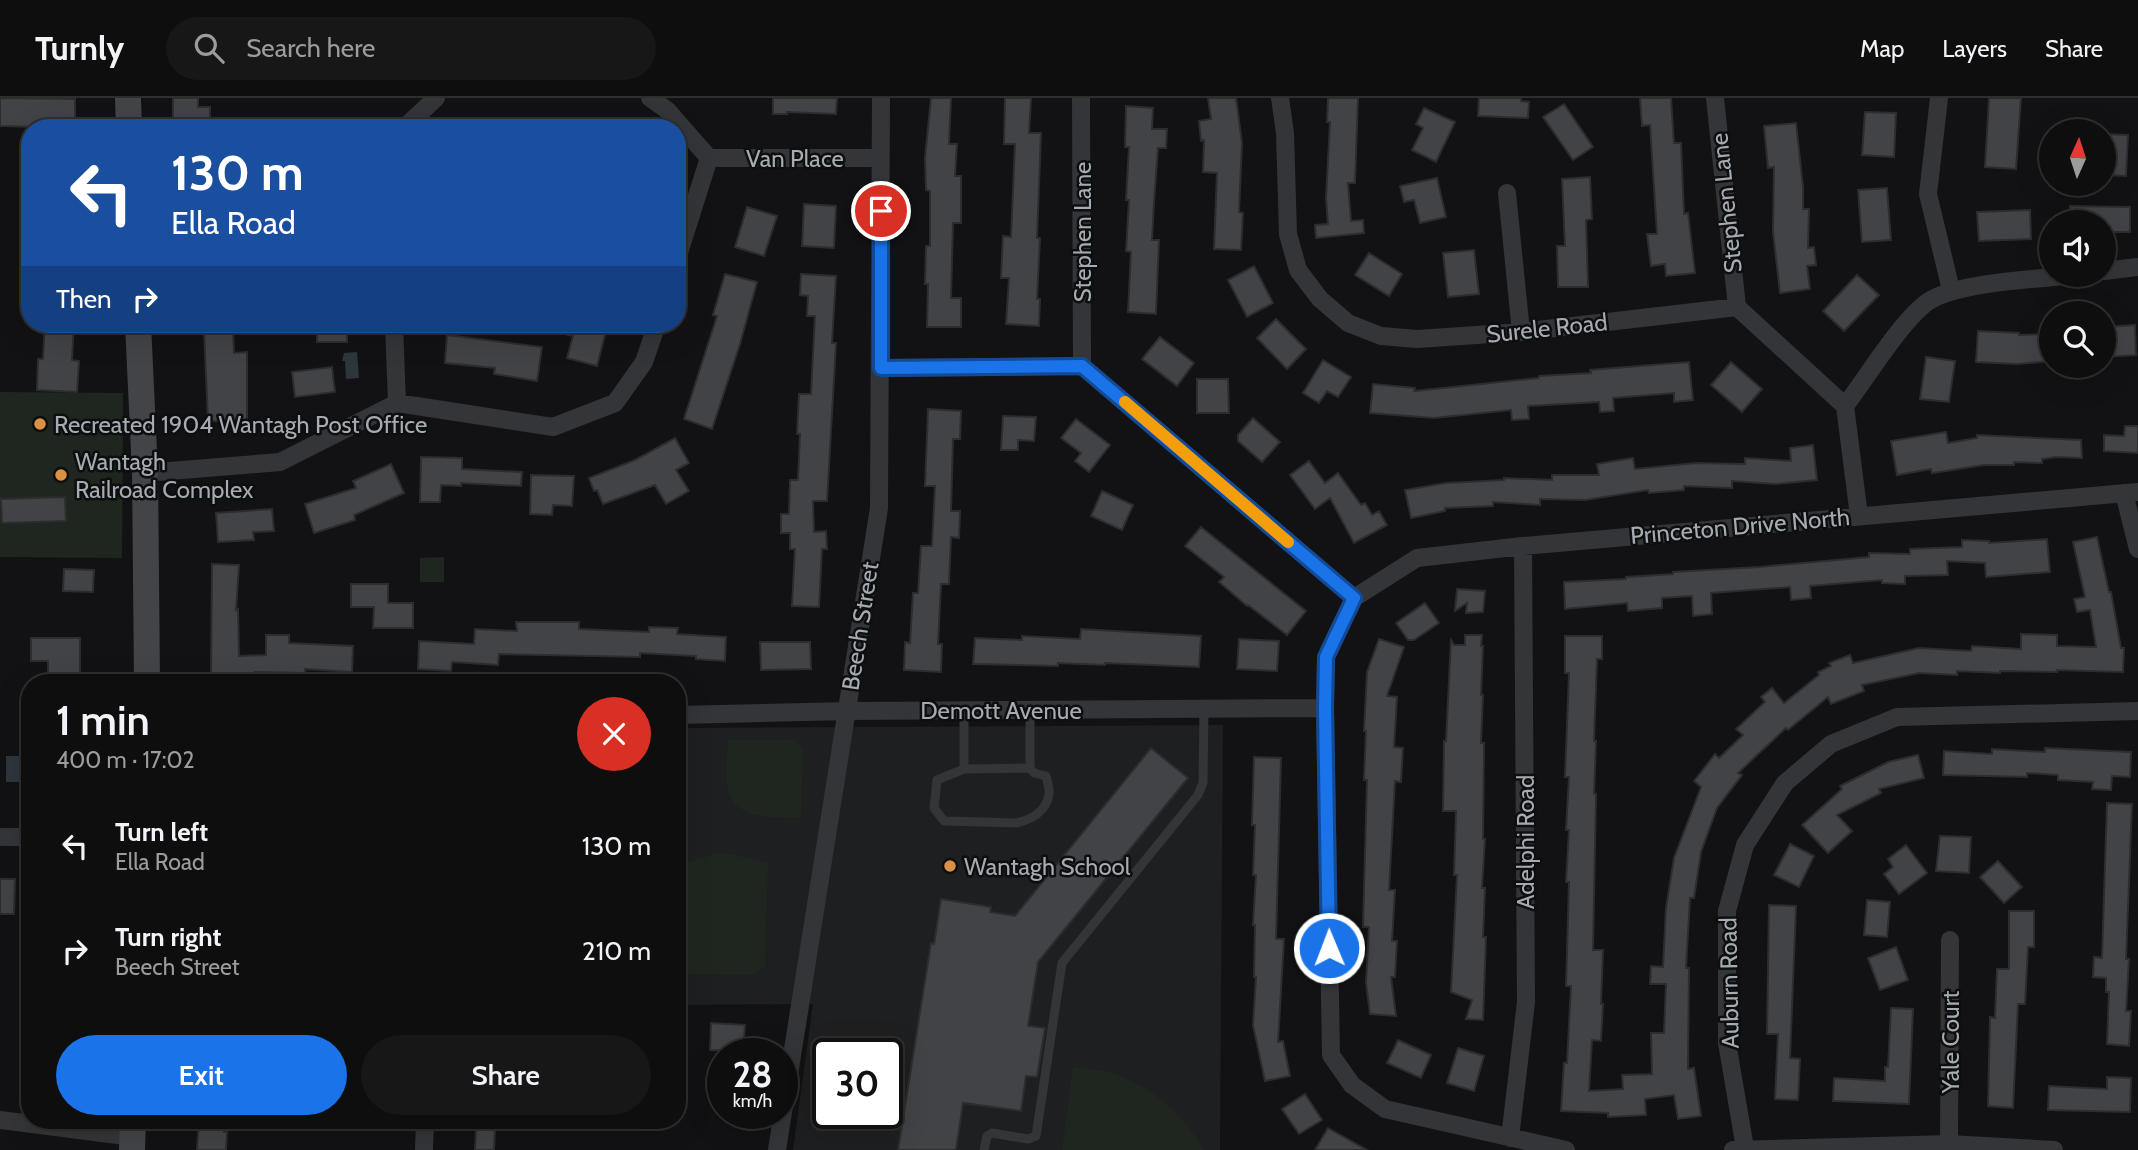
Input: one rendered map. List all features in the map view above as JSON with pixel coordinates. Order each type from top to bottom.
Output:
[{"type":"main road","points":[[128,98],[129,119]]},
{"type":"main road","points":[[138,333],[145,473],[147,674]]},
{"type":"street","points":[[414,119],[436,98]]},
{"type":"street","points":[[650,98],[675,119]]},
{"type":"street","name":"Beech Street","points":[[777,1150],[879,508],[881,98]]},
{"type":"street","name":"Stephen Lane","points":[[1081,98],[1082,366]]},
{"type":"street","name":"Surele Road","points":[[1280,98],[1285,133],[1288,233],[1298,270],[1320,299],[1348,323],[1381,336],[1417,339],[1521,332],[1738,307]]},
{"type":"street","name":"Stephen Lane","points":[[1715,98],[1738,307]]},
{"type":"street","points":[[1939,98],[1928,194],[1951,290]]},
{"type":"street","points":[[686,132],[709,158],[686,231]]},
{"type":"street","name":"Van Place","points":[[709,158],[880,158]]},
{"type":"street","points":[[1507,193],[1521,332]]},
{"type":"street","points":[[2116,270],[2138,267]]},
{"type":"street","points":[[1845,406],[1909,319],[1928,302],[1951,290],[2039,279]]},
{"type":"street","points":[[1738,307],[1845,406],[1859,516]]},
{"type":"street","points":[[394,333],[397,403]]},
{"type":"street","points":[[145,473],[280,462],[397,403],[553,427],[615,404],[644,362],[654,333]]},
{"type":"street","points":[[881,368],[1082,366],[1354,598],[1326,657],[1331,1055],[1352,1085],[1385,1109],[1566,1150]]},
{"type":"street","points":[[2131,493],[2138,549]]},
{"type":"street","name":"Princeton Drive North","points":[[1354,598],[1417,558],[1523,546],[2131,493]]},
{"type":"street","name":"Adelphi Road","points":[[1510,1138],[1526,1002],[1523,546]]},
{"type":"street","name":"Demott Avenue","points":[[686,715],[1325,708]]},
{"type":"street","name":"Auburn Road","points":[[1739,1149],[1727,1043],[1727,911],[1745,845],[1785,783],[1831,744],[1897,717],[2138,711]]},
{"type":"street","points":[[0,837],[21,837]]},
{"type":"street","name":"Yale Court","points":[[1949,1144],[1950,940]]},
{"type":"street","points":[[0,1120],[21,1123]]},
{"type":"street","points":[[74,1129],[132,1136]]},
{"type":"street","points":[[424,1150],[425,1129]]},
{"type":"street","points":[[1739,1149],[1949,1144],[2054,1150]]},
{"type":"lane","points":[[984,1150],[985,1142],[992,1132],[1028,1139],[1036,1136],[1062,963],[1198,795],[1203,783],[1204,709]]},
{"type":"lane","points":[[964,710],[964,769]]},
{"type":"lane","points":[[1030,710],[1030,768],[1034,773],[1045,776],[1049,794],[1039,814],[1027,821],[1016,823],[944,821],[934,808],[937,780],[964,769],[1030,768]]},
{"type":"shaded area","points":[[357,352],[359,378],[346,379],[345,361],[342,361],[344,353]]},
{"type":"shaded area","name":"Wantagh Railroad Complex","points":[[0,392],[123,393],[122,558],[0,557]]},
{"type":"shaded area","points":[[444,557],[444,582],[420,582],[420,558]]},
{"type":"shaded area","name":"Wantagh School","points":[[1223,725],[1220,1150],[793,1150],[798,1129],[813,1004],[686,1005],[686,728]]},
{"type":"shaded area","points":[[728,740],[795,740],[803,750],[801,818],[756,815],[736,805],[730,797],[727,785]]},
{"type":"shaded area","points":[[6,756],[19,756],[19,782],[6,782]]},
{"type":"shaded area","points":[[721,852],[768,863],[765,966],[754,975],[686,974],[686,862]]},
{"type":"shaded area","points":[[1073,1067],[1115,1074],[1145,1089],[1179,1116],[1204,1150],[1062,1150]]},
{"type":"building","points":[[0,98],[75,99],[75,119],[21,119],[21,127],[0,126]]},
{"type":"building","points":[[173,98],[198,98],[198,107],[210,107],[210,119],[173,119]]},
{"type":"building","points":[[773,98],[837,98],[836,114],[773,114]]},
{"type":"building","points":[[931,98],[951,98],[949,144],[957,144],[955,176],[961,176],[961,223],[953,223],[951,298],[961,298],[961,327],[927,327],[928,284],[925,284],[926,246],[930,246],[930,191],[926,190],[925,158]]},
{"type":"building","points":[[1005,98],[1031,98],[1029,133],[1041,133],[1037,238],[1040,238],[1037,299],[1040,299],[1039,326],[1006,324],[1009,278],[1001,278],[1003,236],[1011,237],[1015,144],[1004,144]]},
{"type":"building","points":[[1208,98],[1236,98],[1242,143],[1239,212],[1243,213],[1241,250],[1214,249],[1217,173],[1203,172],[1204,140],[1201,141],[1199,121],[1211,119]]},
{"type":"building","points":[[1328,98],[1358,98],[1355,183],[1348,183],[1351,221],[1363,220],[1364,233],[1316,238],[1315,225],[1328,224]]},
{"type":"building","points":[[1479,98],[1521,98],[1521,101],[1529,102],[1528,118],[1478,116]]},
{"type":"building","points":[[1640,98],[1671,98],[1674,143],[1681,143],[1684,214],[1688,213],[1695,273],[1666,276],[1665,264],[1651,266],[1647,234],[1657,234],[1650,125],[1642,126]]},
{"type":"building","points":[[1989,98],[2021,98],[2016,169],[1985,167]]},
{"type":"building","points":[[1564,104],[1593,147],[1573,160],[1543,117]]},
{"type":"building","points":[[1126,106],[1153,108],[1152,129],[1167,129],[1166,148],[1158,148],[1154,202],[1152,240],[1159,240],[1156,314],[1128,312],[1131,252],[1126,251],[1129,147],[1125,147]]},
{"type":"building","points":[[1424,108],[1455,122],[1436,162],[1412,150],[1423,128],[1416,124]]},
{"type":"building","points":[[1865,112],[1896,113],[1894,157],[1862,155]]},
{"type":"building","points":[[1796,123],[1803,209],[1809,209],[1808,248],[1814,247],[1816,265],[1807,266],[1810,289],[1780,293],[1773,232],[1774,167],[1768,168],[1764,126]]},
{"type":"building","points":[[2116,134],[2128,135],[2126,176],[2116,176]]},
{"type":"building","points":[[1590,177],[1592,219],[1586,220],[1588,287],[1558,287],[1557,246],[1565,246],[1562,179]]},
{"type":"building","points":[[1437,178],[1446,217],[1420,223],[1414,200],[1404,202],[1400,186]]},
{"type":"building","points":[[1887,188],[1891,240],[1862,242],[1858,190]]},
{"type":"building","points":[[804,204],[836,206],[834,248],[802,246]]},
{"type":"building","points":[[2070,206],[2130,207],[2130,232],[2116,232],[2116,210],[2070,210]]},
{"type":"building","points":[[747,207],[777,216],[764,256],[735,247]]},
{"type":"building","points":[[2030,210],[2031,239],[1979,241],[1977,212]]},
{"type":"building","points":[[1474,250],[1479,294],[1448,297],[1443,253]]},
{"type":"building","points":[[1369,253],[1402,274],[1389,296],[1355,275]]},
{"type":"building","points":[[1254,266],[1273,303],[1247,317],[1228,280]]},
{"type":"building","points":[[725,274],[757,282],[712,429],[684,419],[717,316],[713,315]]},
{"type":"building","points":[[801,274],[836,276],[832,343],[836,343],[827,501],[813,501],[814,532],[826,531],[827,549],[822,549],[819,607],[792,606],[795,549],[790,549],[790,533],[781,533],[781,514],[789,514],[790,480],[798,480],[799,394],[811,394],[815,316],[807,316],[808,296],[800,295]]},
{"type":"building","points":[[1857,275],[1879,295],[1844,331],[1823,311]]},
{"type":"building","points":[[1276,319],[1306,349],[1287,369],[1257,338]]},
{"type":"building","points":[[2135,325],[2136,355],[2116,356],[2116,326]]},
{"type":"building","points":[[1978,331],[2039,334],[2039,362],[1976,362]]},
{"type":"building","points":[[44,333],[74,333],[72,360],[79,361],[77,392],[37,390],[38,359],[43,359]]},
{"type":"building","points":[[204,333],[233,333],[234,353],[247,352],[247,421],[208,421]]},
{"type":"building","points":[[317,333],[347,333],[347,342],[317,342]]},
{"type":"building","points":[[560,333],[605,333],[597,366],[567,358],[573,336]]},
{"type":"building","points":[[447,335],[542,347],[537,381],[494,374],[495,368],[445,363]]},
{"type":"building","points":[[1160,337],[1194,363],[1177,386],[1142,359]]},
{"type":"building","points":[[1926,357],[1955,361],[1949,402],[1920,399]]},
{"type":"building","points":[[1323,360],[1351,377],[1338,397],[1327,391],[1319,403],[1303,393]]},
{"type":"building","points":[[1689,362],[1693,400],[1674,402],[1674,393],[1613,398],[1614,411],[1600,412],[1599,402],[1528,406],[1529,419],[1512,420],[1511,410],[1434,418],[1370,413],[1373,384],[1415,388],[1414,391],[1539,376],[1591,373],[1590,370]]},
{"type":"building","points":[[1731,362],[1762,389],[1742,412],[1711,385]]},
{"type":"building","points":[[332,367],[335,392],[295,397],[292,372]]},
{"type":"building","points":[[1197,379],[1228,379],[1229,413],[1197,413]]},
{"type":"building","points":[[928,409],[961,411],[960,439],[953,439],[951,511],[960,511],[959,538],[951,537],[949,584],[941,584],[938,644],[942,644],[941,672],[904,670],[905,642],[910,643],[913,593],[918,593],[921,546],[932,546],[935,486],[925,486]]},
{"type":"building","points":[[1003,416],[1036,417],[1034,441],[1018,440],[1018,450],[1001,450]]},
{"type":"building","points":[[1253,418],[1280,442],[1262,462],[1238,441],[1238,435]]},
{"type":"building","points":[[1076,419],[1110,445],[1089,472],[1075,461],[1081,453],[1061,438]]},
{"type":"building","points":[[2125,426],[2138,426],[2138,453],[2104,451],[2104,435],[2124,436]]},
{"type":"building","points":[[1946,432],[1948,443],[1977,438],[1977,435],[2081,440],[2082,458],[2056,457],[2042,459],[2042,463],[2014,462],[2014,465],[1984,465],[1932,473],[1931,469],[1897,475],[1891,441]]},
{"type":"building","points":[[675,438],[689,463],[676,470],[689,491],[666,504],[655,485],[603,504],[589,478],[635,460]]},
{"type":"building","points":[[1813,445],[1817,480],[1776,484],[1732,481],[1732,488],[1684,486],[1684,490],[1649,493],[1648,490],[1585,500],[1540,499],[1540,505],[1493,502],[1493,506],[1445,508],[1445,511],[1411,518],[1405,490],[1504,478],[1552,480],[1552,475],[1599,475],[1597,464],[1633,458],[1635,469],[1696,463],[1745,464],[1745,458],[1791,461],[1790,448]]},
{"type":"building","points":[[421,457],[462,458],[462,469],[522,472],[521,486],[461,483],[461,486],[441,485],[440,502],[420,502]]},
{"type":"building","points":[[1309,461],[1325,483],[1338,473],[1361,505],[1365,503],[1372,515],[1379,511],[1387,525],[1354,543],[1330,498],[1315,509],[1290,475]]},
{"type":"building","points":[[391,464],[404,493],[354,515],[355,520],[314,533],[305,504],[356,488],[353,481]]},
{"type":"building","points":[[531,475],[574,476],[572,506],[553,505],[552,515],[530,514]]},
{"type":"building","points":[[1102,491],[1133,505],[1122,530],[1091,516]]},
{"type":"building","points":[[65,497],[66,521],[2,523],[1,499]]},
{"type":"building","points":[[272,509],[274,531],[253,532],[254,540],[218,542],[216,513]]},
{"type":"building","points":[[1201,527],[1306,611],[1287,635],[1219,582],[1224,577],[1185,546]]},
{"type":"building","points":[[2097,537],[2121,648],[2124,648],[2123,672],[2057,670],[2000,673],[1957,671],[1957,675],[1919,673],[1862,685],[1864,691],[1831,704],[1828,697],[1788,730],[1786,728],[1738,773],[1742,775],[1717,808],[1701,852],[1694,898],[1690,898],[1686,968],[1689,968],[1688,1069],[1694,1068],[1701,1116],[1678,1119],[1674,1095],[1645,1099],[1646,1115],[1608,1117],[1608,1113],[1561,1111],[1564,1063],[1567,1063],[1571,986],[1566,986],[1569,830],[1566,830],[1569,777],[1565,777],[1569,673],[1565,673],[1565,636],[1602,636],[1602,659],[1597,659],[1594,741],[1596,794],[1593,950],[1603,950],[1603,1004],[1601,1041],[1592,1040],[1589,1091],[1623,1089],[1622,1075],[1652,1074],[1651,1033],[1664,1033],[1666,984],[1650,984],[1651,966],[1663,967],[1666,908],[1674,858],[1701,787],[1694,781],[1715,754],[1719,758],[1743,735],[1736,729],[1765,702],[1761,697],[1772,688],[1784,703],[1819,675],[1818,672],[1831,666],[1829,663],[1850,655],[1853,663],[1919,648],[1971,651],[1972,646],[2021,649],[2021,634],[2057,635],[2057,646],[2096,647],[2090,610],[2077,612],[2074,599],[2085,597],[2073,542]]},
{"type":"building","points":[[2047,539],[2050,572],[1986,577],[1985,563],[1947,561],[1948,575],[1905,576],[1905,584],[1882,583],[1882,580],[1810,586],[1811,598],[1791,600],[1790,587],[1711,593],[1712,614],[1693,616],[1692,596],[1662,598],[1662,608],[1628,611],[1627,603],[1565,609],[1564,582],[1869,557],[1869,553],[1910,554],[1910,549],[1962,547],[1962,540],[1989,543]]},
{"type":"building","points":[[212,564],[239,565],[236,610],[238,609],[239,656],[266,655],[266,635],[289,635],[289,643],[353,646],[352,672],[305,669],[305,673],[211,674]]},
{"type":"building","points":[[64,569],[94,570],[93,592],[63,591]]},
{"type":"building","points":[[351,584],[388,584],[388,603],[413,603],[413,628],[373,628],[374,607],[351,607]]},
{"type":"building","points":[[1457,589],[1485,591],[1483,612],[1466,613],[1467,603],[1455,611]]},
{"type":"building","points":[[1425,603],[1439,623],[1414,640],[1408,640],[1396,623]]},
{"type":"building","points":[[516,622],[579,622],[579,629],[649,632],[649,627],[678,628],[677,634],[726,637],[725,661],[696,659],[696,656],[640,653],[640,657],[499,654],[498,665],[452,662],[451,671],[418,669],[419,641],[474,644],[475,629],[517,631]]},
{"type":"building","points":[[1081,629],[1201,636],[1199,667],[1105,663],[1058,663],[1058,666],[973,664],[975,638],[1022,640],[1022,636],[1080,639]]},
{"type":"building","points":[[1465,635],[1482,635],[1483,646],[1481,743],[1484,743],[1485,839],[1482,888],[1485,888],[1483,937],[1486,937],[1483,1020],[1466,1019],[1472,1000],[1451,992],[1457,875],[1454,875],[1456,811],[1443,811],[1444,741],[1451,640],[1454,645],[1465,645]]},
{"type":"building","points":[[31,638],[80,638],[80,674],[48,674],[48,661],[31,661]]},
{"type":"building","points":[[1239,639],[1279,641],[1277,671],[1237,669]]},
{"type":"building","points":[[1379,639],[1404,647],[1387,696],[1397,697],[1394,747],[1403,748],[1401,782],[1395,781],[1389,890],[1395,890],[1392,941],[1397,941],[1395,977],[1391,977],[1396,1016],[1370,1014],[1366,983],[1369,927],[1363,927],[1367,672]]},
{"type":"building","points":[[760,642],[810,642],[811,669],[761,670]]},
{"type":"building","points":[[1151,748],[1188,778],[1038,962],[1028,1026],[1045,1028],[1037,1077],[1026,1076],[1021,1111],[963,1103],[956,1150],[898,1150],[931,943],[934,944],[941,899],[991,907],[990,912],[1015,916]]},
{"type":"building","points":[[2045,748],[2131,752],[2130,777],[2112,776],[2111,790],[2092,789],[2093,782],[2058,780],[2058,775],[1943,775],[1944,751],[1992,754],[1992,749],[2045,752]]},
{"type":"building","points":[[1918,755],[1924,778],[1879,789],[1881,793],[1837,815],[1852,831],[1828,853],[1802,825],[1842,789],[1840,786],[1888,762]]},
{"type":"building","points":[[1254,757],[1281,758],[1276,939],[1284,939],[1278,1042],[1283,1041],[1290,1076],[1265,1081],[1253,1025],[1256,977],[1253,925],[1255,825],[1252,825]]},
{"type":"building","points":[[2107,803],[2132,804],[2126,959],[2129,959],[2126,1011],[2131,1011],[2129,1046],[2107,1044],[2109,992],[2106,992],[2106,978],[2093,977],[2094,957],[2102,958]]},
{"type":"building","points":[[1940,836],[1971,837],[1969,873],[1936,871]]},
{"type":"building","points":[[1790,844],[1814,856],[1799,887],[1774,875]]},
{"type":"building","points":[[1906,845],[1927,873],[1899,894],[1884,874],[1893,867],[1888,859]]},
{"type":"building","points":[[1998,861],[2022,887],[2004,903],[1980,877]]},
{"type":"building","points":[[0,879],[15,879],[14,914],[0,914]]},
{"type":"building","points":[[1867,900],[1890,902],[1887,937],[1864,935]]},
{"type":"building","points":[[1769,905],[1796,906],[1790,1058],[1800,1059],[1798,1100],[1775,1099],[1778,1034],[1767,1034]]},
{"type":"building","points":[[2009,911],[2034,911],[2034,947],[2028,947],[2025,1004],[2018,1004],[2013,1108],[1988,1106],[1990,1017],[1995,1018],[1997,969],[2009,969]]},
{"type":"building","points":[[1896,947],[1908,980],[1880,990],[1868,958]]},
{"type":"building","points":[[1891,1008],[1913,1009],[1909,1104],[1833,1101],[1834,1078],[1885,1081]]},
{"type":"building","points":[[711,1023],[745,1025],[744,1038],[710,1038]]},
{"type":"building","points":[[1398,1040],[1431,1055],[1421,1078],[1387,1063]]},
{"type":"building","points":[[1458,1048],[1484,1056],[1474,1091],[1447,1083]]},
{"type":"building","points":[[2107,1077],[2131,1078],[2130,1112],[2048,1110],[2049,1086],[2107,1089]]},
{"type":"building","points":[[1305,1094],[1322,1120],[1299,1134],[1282,1109]]},
{"type":"building","points":[[1328,1128],[1367,1150],[1315,1150]]},
{"type":"building","points":[[198,1129],[224,1129],[224,1132],[227,1132],[226,1150],[197,1150]]},
{"type":"building","points":[[476,1129],[495,1130],[494,1150],[475,1150]]},
{"type":"slow traffic","points":[[1125,402],[1288,542]]},
{"type":"place","name":"Recreated 1904 Wantagh Post Office","points":[[40,424]]},
{"type":"place","name":"Wantagh Railroad Complex","points":[[61,475]]},
{"type":"place","name":"Wantagh School","points":[[950,866]]},
{"type":"route","points":[[881,211],[881,368],[1082,366],[1354,598],[1326,657],[1329,948]]}]
